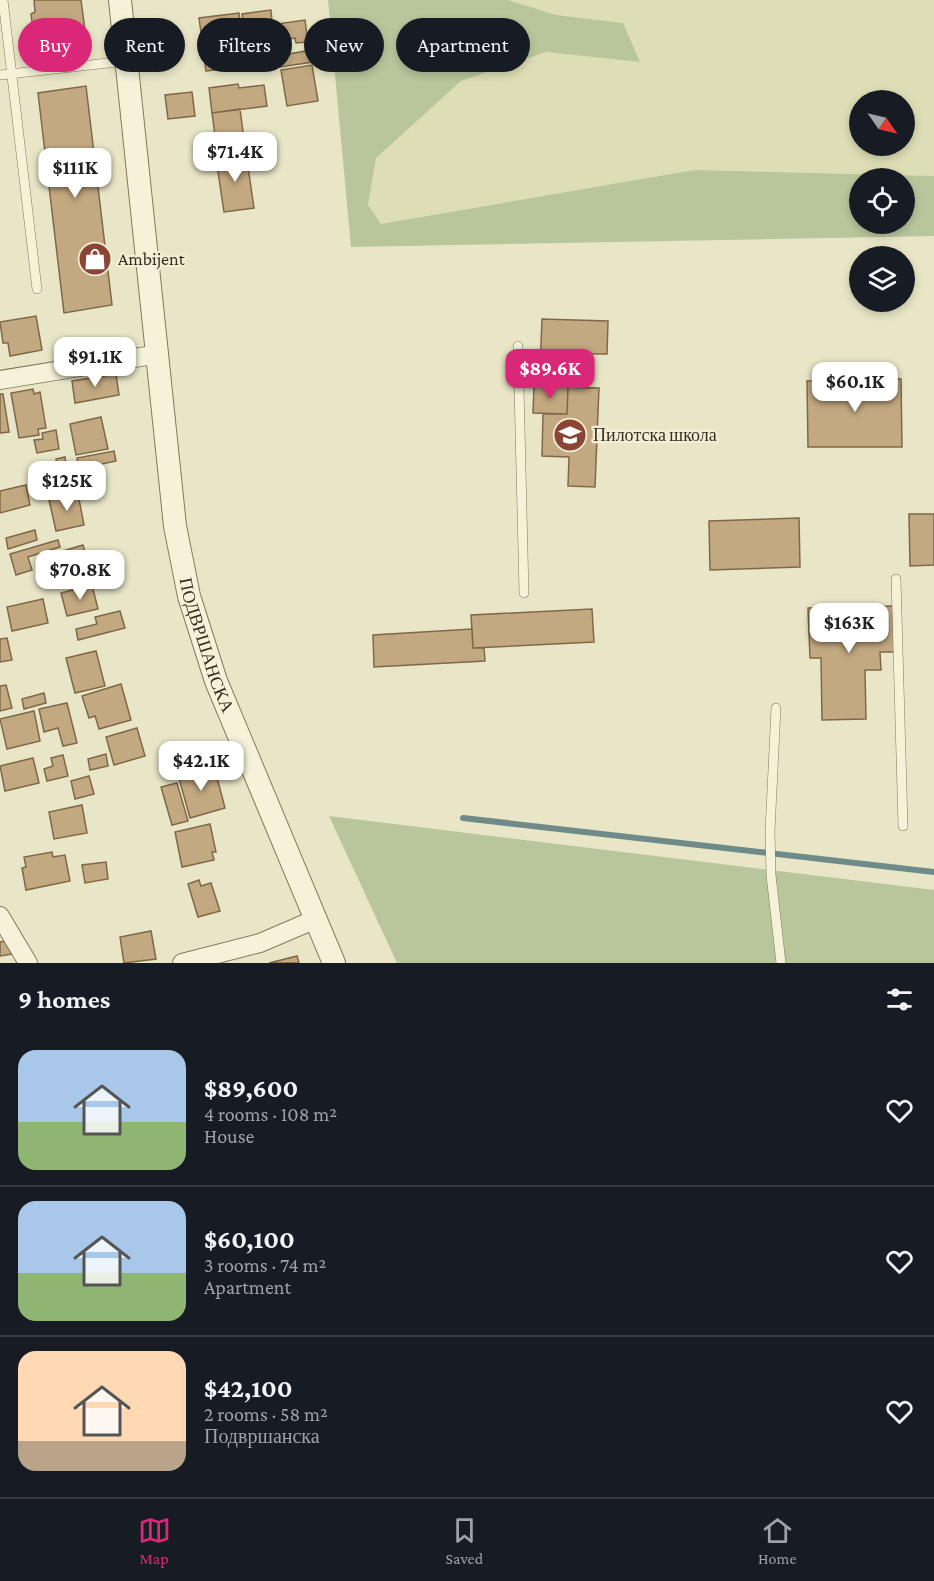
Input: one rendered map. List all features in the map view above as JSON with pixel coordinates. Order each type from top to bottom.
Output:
[{"type":"street","name":"ПОДВРШАНСКА","points":[[120,0],[122,18]]},
{"type":"street","name":"ПОДВРШАНСКА","points":[[127,72],[159,354],[175,526],[189,596],[216,681],[334,963]]},
{"type":"street","points":[[0,380],[159,354]]},
{"type":"street","points":[[0,916],[28,963]]},
{"type":"street","points":[[182,963],[260,943],[316,919]]},
{"type":"lane","points":[[3,0],[38,289]]},
{"type":"lane","points":[[0,75],[104,64]]},
{"type":"lane","points":[[518,346],[524,593]]},
{"type":"lane","points":[[896,579],[903,826]]},
{"type":"lane","points":[[776,708],[770,831],[771,875],[781,963]]},
{"type":"green space","points":[[328,0],[508,0],[556,15],[623,23],[640,62],[546,52],[530,57],[530,18],[396,18],[396,72],[487,72],[461,81],[376,158],[368,205],[381,224],[694,170],[849,174],[849,234],[915,234],[915,176],[934,176],[934,236],[351,247],[335,72],[384,72],[384,18],[330,18]]},
{"type":"green space","points":[[508,0],[934,0],[934,176],[915,176],[915,168],[849,168],[849,174],[694,170],[381,224],[368,205],[375,158],[461,81],[487,72],[530,72],[530,57],[546,52],[639,62],[623,23],[556,15]]},
{"type":"green space","points":[[329,816],[934,890],[934,963],[397,963]]},
{"type":"building","points":[[34,0],[81,0],[83,18],[32,18],[31,14],[35,12]]},
{"type":"building","points":[[271,10],[272,18],[243,18],[242,14]]},
{"type":"building","points":[[239,13],[240,18],[199,18]]},
{"type":"building","points":[[304,20],[304,42],[296,43],[295,38],[292,38],[292,22]]},
{"type":"building","points":[[304,51],[304,63],[292,65],[292,53]]},
{"type":"building","points":[[304,66],[304,72],[313,72],[318,101],[287,106],[281,72],[292,72],[292,68]]},
{"type":"building","points":[[238,84],[239,88],[264,85],[267,106],[212,113],[209,88]]},
{"type":"building","points":[[86,86],[112,305],[64,313],[38,93]]},
{"type":"building","points":[[192,92],[195,116],[168,119],[165,95]]},
{"type":"building","points":[[240,109],[244,139],[216,143],[212,113]]},
{"type":"building","points":[[246,153],[254,208],[224,212],[216,158]]},
{"type":"building","points":[[36,316],[42,350],[10,356],[8,343],[3,343],[0,322]]},
{"type":"building","points":[[542,319],[608,321],[607,354],[587,354],[586,388],[554,387],[554,370],[540,369]]},
{"type":"building","points":[[116,374],[119,395],[75,403],[72,381]]},
{"type":"building","points":[[901,379],[902,447],[808,447],[807,381]]},
{"type":"building","points":[[534,386],[568,387],[567,414],[533,413]]},
{"type":"building","name":"Пилотска школа","points":[[568,387],[599,388],[595,487],[568,486],[569,457],[542,456],[543,414],[567,414]]},
{"type":"building","points":[[33,389],[34,394],[40,392],[46,428],[38,429],[39,435],[19,438],[11,393]]},
{"type":"building","points":[[0,394],[3,394],[9,432],[0,433]]},
{"type":"building","points":[[101,417],[108,449],[76,455],[70,424]]},
{"type":"building","points":[[56,430],[59,449],[37,453],[34,440],[43,439],[42,433]]},
{"type":"building","points":[[114,451],[116,461],[79,469],[77,458]]},
{"type":"building","points":[[65,457],[67,472],[58,473],[56,459]]},
{"type":"building","points":[[56,471],[60,485],[45,489],[42,481],[49,480],[48,474]]},
{"type":"building","points":[[26,485],[30,505],[0,513],[0,491]]},
{"type":"building","points":[[78,494],[84,525],[56,531],[49,500]]},
{"type":"building","points":[[909,514],[934,514],[934,565],[910,566]]},
{"type":"building","points":[[799,518],[800,567],[710,570],[709,521]]},
{"type":"building","points":[[35,530],[37,540],[8,549],[6,538]]},
{"type":"building","points":[[58,540],[60,547],[28,557],[32,570],[16,575],[10,554]]},
{"type":"building","points":[[83,545],[90,568],[59,577],[53,554]]},
{"type":"building","points":[[92,585],[98,609],[67,616],[61,593]]},
{"type":"building","points":[[43,599],[48,623],[12,631],[7,607]]},
{"type":"building","points":[[895,606],[896,652],[880,652],[881,670],[865,670],[866,719],[822,720],[821,658],[810,658],[808,608]]},
{"type":"building","points":[[592,609],[594,642],[473,648],[471,615]]},
{"type":"building","points":[[120,611],[125,628],[78,640],[76,629],[97,624],[95,617]]},
{"type":"building","points":[[472,629],[473,648],[484,648],[485,661],[374,667],[373,635]]},
{"type":"building","points":[[7,638],[12,660],[0,662],[0,639]]},
{"type":"building","points":[[96,651],[105,686],[75,693],[66,658]]},
{"type":"building","points":[[121,684],[131,720],[99,729],[95,716],[89,718],[82,696]]},
{"type":"building","points":[[6,685],[12,708],[0,711],[0,686]]},
{"type":"building","points":[[44,693],[46,703],[24,709],[22,699]]},
{"type":"building","points":[[67,703],[77,743],[63,746],[58,728],[44,732],[39,709]]},
{"type":"building","points":[[34,711],[40,741],[7,749],[0,719]]},
{"type":"building","points":[[137,728],[145,756],[114,765],[106,737]]},
{"type":"building","points":[[106,754],[108,766],[90,770],[88,759]]},
{"type":"building","points":[[63,755],[68,776],[47,781],[44,769],[53,766],[51,758]]},
{"type":"building","points":[[33,758],[39,783],[5,791],[0,766]]},
{"type":"building","points":[[190,767],[193,776],[215,770],[225,808],[190,818],[177,771]]},
{"type":"building","points":[[89,776],[94,794],[75,799],[71,781]]},
{"type":"building","points":[[177,783],[188,821],[172,825],[161,787]]},
{"type":"building","points":[[82,805],[87,833],[54,839],[49,812]]},
{"type":"building","points":[[210,824],[216,852],[212,852],[214,860],[182,867],[175,832]]},
{"type":"building","points":[[52,852],[53,857],[65,855],[70,881],[26,890],[22,868],[26,867],[24,857]]},
{"type":"building","points":[[106,862],[108,879],[85,883],[82,865]]},
{"type":"building","points":[[199,880],[201,886],[211,883],[220,911],[198,917],[188,884]]},
{"type":"building","points":[[151,931],[156,959],[124,963],[120,937]]},
{"type":"building","points":[[10,940],[13,954],[0,956],[0,942]]},
{"type":"building","points":[[297,956],[299,963],[269,963]]},
{"type":"waterway","points":[[463,818],[934,872]]},
{"type":"place","name":"Ambijent","points":[[95,259]]},
{"type":"place","name":"Пилотска школа","points":[[570,435]]}]
